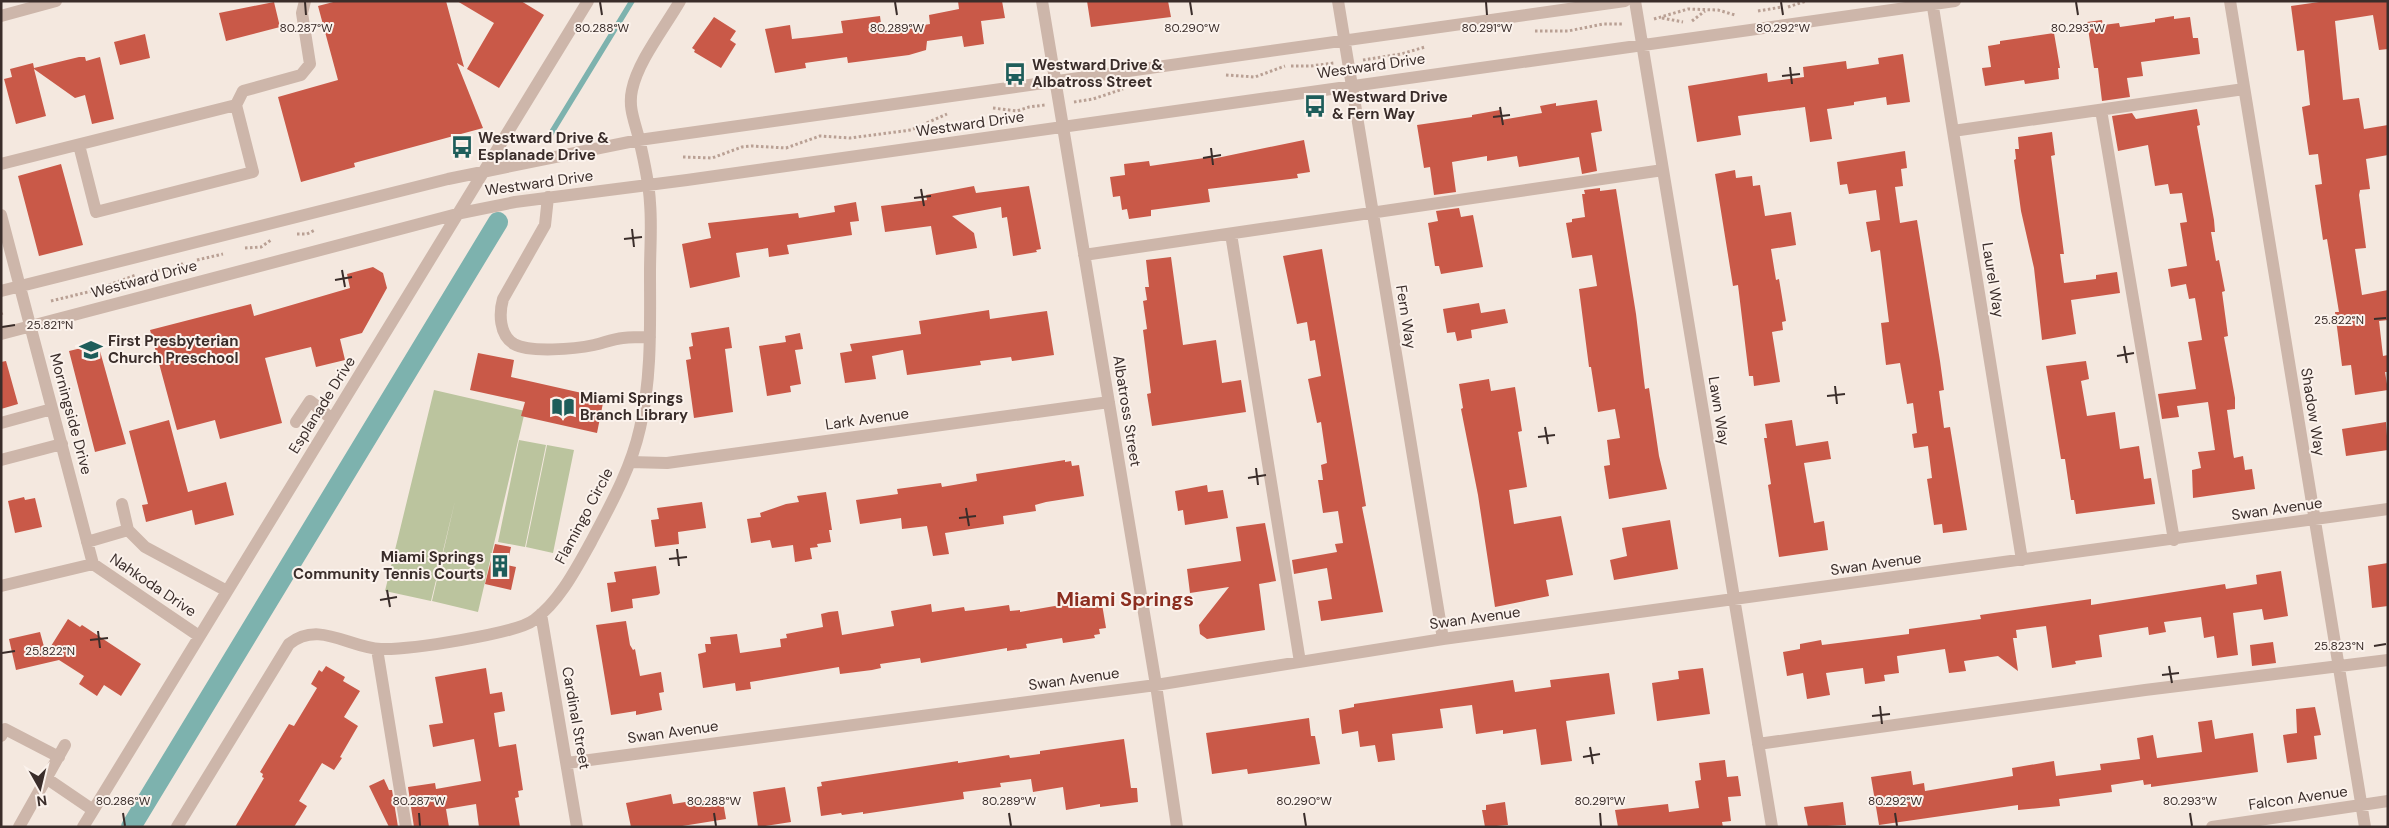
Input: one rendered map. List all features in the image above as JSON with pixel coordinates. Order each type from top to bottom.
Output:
[{"type":"street","points":[[1,16],[56,1]]},
{"type":"street","points":[[79,144],[96,212],[253,172],[236,105],[243,91],[301,75],[308,70],[310,64],[302,14],[305,1]]},
{"type":"street","name":"Esplanade Drive","points":[[83,827],[332,419],[461,213],[588,1]]},
{"type":"street","name":"Flamingo Circle","points":[[177,827],[289,644],[296,639],[309,634],[326,634],[377,649],[414,647],[516,630],[527,625],[541,614],[561,591],[583,557],[630,462],[640,428],[650,337],[651,212],[649,185],[629,106],[632,88],[640,68],[680,1]]},
{"type":"street","name":"Albatross Street","points":[[1042,1],[1156,685],[1177,827]]},
{"type":"street","name":"Fern Way","points":[[1338,1],[1443,639]]},
{"type":"street","name":"Westward Drive","points":[[1,290],[485,171],[639,140],[1625,1]]},
{"type":"street","name":"Lawn Way","points":[[1635,1],[1772,827]]},
{"type":"street","name":"Westward Drive","points":[[1,334],[461,213],[548,197],[649,185],[1955,1]]},
{"type":"street","name":"Shadow Way","points":[[2230,1],[2365,827]]},
{"type":"street","name":"Laurel Way","points":[[1933,3],[2022,560]]},
{"type":"street","points":[[1953,131],[2244,89]]},
{"type":"street","points":[[1,164],[236,105]]},
{"type":"street","points":[[2101,110],[2174,540]]},
{"type":"street","points":[[1084,255],[1663,170]]},
{"type":"street","points":[[548,197],[545,225],[502,299],[500,308],[502,325],[509,340],[524,347],[560,348],[592,345],[623,338],[650,337]]},
{"type":"street","name":"Morningside Drive","points":[[1,215],[93,564]]},
{"type":"street","points":[[1230,234],[1300,662]]},
{"type":"street","points":[[296,422],[310,401],[332,419]]},
{"type":"street","name":"Lark Avenue","points":[[630,462],[667,463],[1109,402]]},
{"type":"street","points":[[1,422],[52,409]]},
{"type":"street","points":[[1,460],[62,444]]},
{"type":"street","points":[[122,504],[128,530],[144,547],[227,591]]},
{"type":"street","name":"Swan Avenue","points":[[566,763],[1156,685],[1443,639],[2388,510]]},
{"type":"street","points":[[87,542],[128,530]]},
{"type":"street","name":"Nahkoda Drive","points":[[1,586],[93,564],[199,636]]},
{"type":"street","name":"Cardinal Street","points":[[541,614],[577,827]]},
{"type":"street","points":[[377,649],[406,827]]},
{"type":"street","points":[[1758,744],[2145,690],[2388,660]]},
{"type":"street","points":[[1,736],[5,729],[59,757]]},
{"type":"street","points":[[18,827],[66,745]]},
{"type":"street","points":[[46,778],[93,810]]},
{"type":"street","name":"Falcon Avenue","points":[[2212,827],[2388,801]]},
{"type":"path","points":[[1753,12],[1788,7],[1806,1]]},
{"type":"path","points":[[1651,20],[1661,18],[1678,10],[1718,10],[1733,15],[1740,14]]},
{"type":"path","points":[[1661,18],[1688,22],[1698,18],[1705,11]]},
{"type":"path","points":[[1531,32],[1568,31],[1604,24],[1630,23]]},
{"type":"path","points":[[1356,61],[1400,54],[1427,46]]},
{"type":"path","points":[[1224,75],[1255,77],[1285,66],[1311,66],[1332,63]]},
{"type":"path","points":[[1071,102],[1099,98],[1126,88]]},
{"type":"path","points":[[988,108],[1017,111],[1050,104]]},
{"type":"path","points":[[683,157],[712,158],[742,146],[786,148],[820,136],[850,138],[911,130],[949,113]]},
{"type":"path","points":[[682,149],[684,164]]},
{"type":"path","points":[[288,232],[302,235],[317,229]]},
{"type":"path","points":[[240,247],[261,247],[277,234]]},
{"type":"path","points":[[194,260],[214,257],[228,251]]},
{"type":"path","points":[[147,271],[170,270],[188,261]]},
{"type":"path","points":[[51,301],[105,287],[142,272]]},
{"type":"path","points":[[49,296],[53,307]]},
{"type":"green space","points":[[434,390],[525,411],[478,612],[432,601],[455,501],[431,601],[385,591]]},
{"type":"green space","points":[[519,440],[546,445],[525,547],[498,542]]},
{"type":"green space","points":[[547,445],[574,450],[553,553],[526,547]]},
{"type":"building","points":[[337,1],[446,1],[464,67],[457,63],[483,128],[354,163],[355,167],[301,182],[278,97],[338,80],[318,6]]},
{"type":"building","points":[[457,1],[521,1],[544,15],[499,88],[467,69],[494,23]]},
{"type":"building","points":[[958,1],[1002,1],[1005,18],[981,21],[984,44],[964,47],[962,36],[927,41],[926,50],[909,55],[848,63],[847,57],[805,63],[806,68],[775,73],[765,29],[790,25],[792,39],[811,37],[843,33],[841,21],[880,16],[882,32],[930,24],[929,15],[959,9]]},
{"type":"building","points":[[1087,1],[1168,1],[1171,17],[1091,27]]},
{"type":"building","points":[[2326,1],[2388,1],[2388,49],[2379,50],[2373,15],[2335,21],[2343,100],[2359,98],[2364,129],[2388,125],[2388,155],[2366,159],[2370,189],[2360,190],[2359,195],[2366,248],[2355,249],[2362,295],[2388,290],[2388,320],[2379,321],[2383,356],[2388,355],[2388,372],[2385,372],[2388,390],[2355,395],[2351,365],[2342,366],[2335,312],[2339,312],[2327,239],[2323,240],[2315,185],[2322,184],[2318,154],[2309,155],[2302,107],[2310,105],[2304,50],[2297,51],[2291,6]]},
{"type":"building","points":[[274,2],[280,27],[226,41],[219,13]]},
{"type":"building","points":[[2174,16],[2174,19],[2190,17],[2193,38],[2198,38],[2200,54],[2141,62],[2143,76],[2127,78],[2130,97],[2102,101],[2098,68],[2094,68],[2087,22],[2102,20],[2103,25],[2119,23],[2120,27],[2155,22],[2155,19]]},
{"type":"building","points":[[714,17],[736,31],[730,40],[736,44],[721,68],[694,52],[695,50],[692,48]]},
{"type":"building","points":[[2054,33],[2060,68],[2058,68],[2059,79],[2025,84],[2024,80],[1985,86],[1982,68],[1991,67],[1988,46],[2000,44],[2000,41]]},
{"type":"building","points":[[145,34],[150,58],[120,65],[114,42]]},
{"type":"building","points":[[1903,54],[1910,102],[1887,105],[1886,97],[1827,109],[1832,139],[1810,142],[1805,107],[1738,116],[1741,135],[1697,142],[1688,86],[1767,73],[1768,82],[1804,77],[1803,67],[1846,61],[1847,69],[1879,64],[1878,58]]},
{"type":"building","points":[[85,57],[86,61],[100,57],[114,119],[92,124],[85,95],[75,98],[34,69],[46,116],[16,124],[4,79],[12,77],[10,69],[33,63],[34,68]]},
{"type":"building","points":[[1597,100],[1602,131],[1591,133],[1597,171],[1582,174],[1579,157],[1519,167],[1517,156],[1487,161],[1487,156],[1452,162],[1456,192],[1434,195],[1430,167],[1424,168],[1417,125],[1472,117],[1472,115],[1500,110],[1501,120],[1542,113],[1540,106],[1556,103],[1556,106]]},
{"type":"building","points":[[2197,109],[2200,125],[2197,126],[2214,220],[2215,232],[2211,232],[2216,261],[2219,260],[2225,291],[2222,292],[2228,336],[2224,337],[2235,398],[2235,409],[2227,410],[2233,453],[2234,458],[2243,456],[2245,470],[2252,469],[2255,489],[2193,498],[2192,470],[2201,468],[2198,452],[2215,450],[2208,402],[2177,406],[2179,417],[2162,419],[2158,394],[2196,389],[2188,342],[2202,340],[2195,298],[2189,299],[2186,284],[2171,287],[2168,269],[2187,266],[2180,223],[2187,222],[2182,193],[2170,194],[2168,184],[2155,186],[2148,145],[2118,151],[2112,116],[2132,113],[2136,119]]},
{"type":"building","points":[[2052,132],[2055,155],[2051,156],[2064,254],[2060,254],[2064,283],[2096,279],[2096,275],[2117,272],[2120,293],[2071,300],[2076,334],[2042,340],[2034,268],[2021,211],[2014,160],[2016,159],[2015,149],[2019,149],[2018,137]]},
{"type":"building","points":[[1304,140],[1310,172],[1297,174],[1298,178],[1208,189],[1210,202],[1151,210],[1151,216],[1129,219],[1127,209],[1122,210],[1120,196],[1113,197],[1110,177],[1125,175],[1124,164],[1149,161],[1150,166],[1211,157],[1212,159]]},
{"type":"building","points":[[1905,151],[1907,168],[1901,169],[1903,186],[1895,187],[1900,223],[1917,220],[1944,390],[1939,391],[1944,428],[1950,427],[1967,530],[1943,533],[1942,524],[1934,525],[1927,479],[1932,478],[1928,446],[1914,448],[1912,434],[1917,433],[1913,403],[1907,404],[1900,363],[1886,365],[1881,323],[1889,322],[1880,250],[1871,252],[1866,222],[1880,220],[1876,190],[1849,194],[1847,184],[1840,185],[1837,162]]},
{"type":"building","points":[[61,164],[83,245],[39,256],[18,176]]},
{"type":"building","points":[[1735,170],[1736,178],[1752,176],[1753,186],[1760,185],[1765,216],[1791,212],[1796,245],[1771,249],[1776,280],[1779,279],[1786,321],[1782,322],[1783,330],[1772,332],[1780,382],[1754,386],[1753,376],[1749,376],[1738,285],[1733,286],[1715,174]]},
{"type":"building","points":[[974,186],[976,193],[1029,186],[1041,249],[1036,250],[1037,252],[1013,256],[1007,217],[1002,218],[1001,207],[952,216],[974,233],[977,248],[936,255],[931,226],[885,232],[881,206],[927,200],[926,195]]},
{"type":"building","points":[[1600,188],[1600,191],[1616,189],[1636,314],[1645,389],[1649,388],[1659,456],[1667,489],[1609,499],[1604,466],[1610,465],[1607,440],[1620,438],[1615,409],[1598,412],[1591,367],[1589,367],[1579,289],[1597,286],[1592,255],[1572,258],[1566,223],[1572,222],[1572,219],[1585,217],[1582,194],[1585,194],[1584,190]]},
{"type":"building","points":[[856,202],[859,221],[850,222],[852,235],[787,245],[789,254],[769,257],[768,248],[736,253],[740,277],[690,288],[682,244],[711,238],[708,223],[798,213],[799,218],[835,212],[834,206]]},
{"type":"building","points":[[1459,208],[1461,217],[1473,215],[1483,267],[1441,274],[1439,266],[1435,266],[1428,223],[1438,221],[1436,211]]},
{"type":"building","points":[[1322,249],[1366,506],[1362,507],[1383,612],[1321,621],[1318,601],[1332,599],[1327,568],[1294,574],[1292,560],[1337,552],[1335,544],[1343,543],[1338,511],[1323,513],[1318,480],[1323,480],[1321,465],[1327,463],[1321,422],[1317,423],[1308,379],[1321,376],[1315,340],[1310,341],[1307,322],[1297,324],[1283,256]]},
{"type":"building","points":[[1171,257],[1183,345],[1216,340],[1222,383],[1241,380],[1246,412],[1152,426],[1147,394],[1151,393],[1143,330],[1147,329],[1143,301],[1147,300],[1145,287],[1149,287],[1146,260]]},
{"type":"building","points":[[373,267],[383,273],[387,288],[362,333],[340,339],[345,360],[316,367],[311,347],[265,358],[282,423],[220,439],[215,420],[177,430],[150,330],[251,304],[254,316],[350,288],[347,274]]},
{"type":"building","points":[[1479,303],[1481,313],[1505,309],[1508,323],[1471,330],[1472,338],[1457,341],[1455,332],[1447,333],[1443,309]]},
{"type":"building","points":[[989,310],[990,319],[1047,311],[1054,355],[1012,361],[1011,357],[980,361],[981,365],[907,375],[903,350],[872,356],[876,379],[845,383],[840,353],[852,351],[850,344],[921,334],[919,321]]},
{"type":"building","points":[[729,327],[732,348],[725,349],[733,412],[694,418],[686,360],[691,359],[689,347],[693,346],[691,333]]},
{"type":"building","points":[[800,333],[803,349],[795,350],[801,384],[790,386],[791,392],[767,396],[759,346],[786,342],[785,336]]},
{"type":"building","points":[[98,344],[126,444],[95,452],[69,351]]},
{"type":"building","name":"Miami Springs Branch Library","points":[[478,353],[514,360],[511,377],[604,398],[597,433],[521,416],[525,402],[470,390]]},
{"type":"building","points":[[6,361],[18,404],[1,409],[1,362]]},
{"type":"building","points":[[2086,361],[2089,379],[2081,381],[2087,416],[2115,412],[2120,449],[2139,446],[2144,479],[2151,478],[2155,504],[2076,514],[2074,500],[2071,500],[2065,459],[2061,459],[2046,366]]},
{"type":"building","points":[[1489,379],[1491,391],[1515,387],[1522,431],[1518,432],[1527,487],[1509,490],[1514,524],[1561,516],[1573,575],[1546,580],[1549,596],[1495,607],[1478,495],[1461,409],[1463,408],[1459,384]]},
{"type":"building","points":[[169,420],[188,492],[226,482],[234,515],[195,525],[192,510],[146,522],[142,505],[148,504],[129,431]]},
{"type":"building","points":[[1792,420],[1796,446],[1828,441],[1831,459],[1804,463],[1814,523],[1824,521],[1828,550],[1779,557],[1768,485],[1771,484],[1764,438],[1767,438],[1765,424]]},
{"type":"building","points":[[2386,422],[2388,450],[2346,456],[2342,429]]},
{"type":"building","points":[[1065,460],[1065,462],[1071,461],[1072,466],[1079,465],[1084,496],[1046,502],[1035,505],[1036,511],[1003,516],[1004,524],[945,533],[949,554],[933,556],[927,526],[902,529],[901,518],[860,524],[856,500],[898,494],[897,489],[941,483],[942,487],[977,481],[976,474]]},
{"type":"building","points":[[1207,485],[1208,492],[1223,490],[1228,518],[1185,525],[1183,510],[1178,511],[1175,491]]},
{"type":"building","points":[[826,492],[832,530],[829,530],[831,542],[817,544],[818,547],[810,548],[812,559],[795,562],[793,545],[772,548],[770,540],[751,543],[747,519],[761,517],[760,513],[786,504],[799,502],[797,496]]},
{"type":"building","points":[[24,497],[25,500],[35,498],[42,527],[15,533],[8,501]]},
{"type":"building","points":[[702,502],[706,528],[678,532],[679,544],[655,547],[651,520],[659,519],[657,508]]},
{"type":"building","points":[[1670,520],[1678,569],[1614,580],[1610,560],[1627,556],[1622,528]]},
{"type":"building","points":[[1265,523],[1276,581],[1259,584],[1265,630],[1207,639],[1200,634],[1199,625],[1229,587],[1190,593],[1187,569],[1241,561],[1236,527]]},
{"type":"building","name":"Miami Springs Community Tennis Courts","points":[[495,544],[511,547],[507,565],[516,567],[511,590],[485,584]]},
{"type":"building","points":[[2388,563],[2388,606],[2372,608],[2368,566]]},
{"type":"building","points":[[656,566],[660,593],[658,595],[632,599],[633,608],[611,612],[607,583],[616,582],[614,572]]},
{"type":"building","points":[[2281,571],[2288,616],[2264,620],[2262,609],[2233,613],[2238,655],[2217,658],[2214,636],[2204,638],[2201,617],[2164,622],[2166,632],[2149,635],[2148,627],[2099,635],[2102,657],[2075,661],[2076,664],[2052,668],[2046,626],[2016,630],[2017,638],[2013,638],[2018,671],[1998,656],[1964,661],[1966,671],[1949,673],[1945,649],[1897,656],[1899,673],[1884,675],[1885,681],[1865,684],[1863,668],[1826,673],[1830,695],[1807,699],[1803,673],[1787,676],[1783,652],[1800,649],[1800,644],[1821,640],[1822,645],[1909,634],[1909,629],[1981,619],[1980,615],[2091,599],[2091,605],[2225,584],[2226,589],[2257,584],[2256,575]]},
{"type":"building","points":[[1101,598],[1106,628],[1099,629],[1100,634],[1094,635],[1095,638],[1063,643],[1062,638],[1026,644],[1027,648],[1007,651],[1007,648],[921,663],[920,658],[880,664],[881,668],[872,670],[840,674],[839,667],[750,682],[751,689],[736,691],[735,683],[703,688],[698,654],[706,652],[705,644],[711,644],[710,637],[737,634],[740,653],[781,647],[780,639],[787,638],[786,634],[823,627],[821,614],[829,612],[838,611],[842,635],[894,626],[891,611],[931,604],[932,612],[964,607],[965,611],[1009,605],[1010,611],[1020,610],[1020,612]]},
{"type":"building","points":[[68,619],[80,627],[82,625],[141,664],[121,696],[104,685],[97,696],[79,684],[84,676],[59,660],[16,670],[9,639],[40,632],[46,654]]},
{"type":"building","points":[[626,621],[630,645],[633,650],[635,649],[640,676],[661,672],[664,692],[659,693],[662,710],[636,715],[636,711],[611,715],[596,625]]},
{"type":"building","points":[[2273,642],[2276,663],[2252,666],[2250,645]]},
{"type":"building","points":[[326,666],[345,677],[343,681],[360,691],[344,717],[358,726],[340,757],[342,758],[334,770],[322,763],[299,801],[307,806],[294,827],[235,827],[264,778],[260,772],[289,724],[294,726],[317,688],[311,684],[319,670],[322,672]]},
{"type":"building","points":[[486,668],[490,694],[502,692],[505,711],[494,713],[499,747],[516,744],[523,790],[518,791],[519,797],[515,798],[520,827],[479,827],[476,804],[446,809],[449,827],[414,827],[408,787],[435,783],[436,789],[481,781],[474,739],[433,747],[429,725],[443,723],[435,677]]},
{"type":"building","points":[[1703,668],[1710,714],[1657,721],[1652,683],[1679,679],[1678,671]]},
{"type":"building","points":[[1609,673],[1615,714],[1566,721],[1572,761],[1541,765],[1536,729],[1503,734],[1503,730],[1476,734],[1472,705],[1440,709],[1443,728],[1392,734],[1395,760],[1378,762],[1375,745],[1360,747],[1358,731],[1342,734],[1339,710],[1354,707],[1354,704],[1513,680],[1515,692],[1551,687],[1550,680]]},
{"type":"building","points":[[2315,707],[2321,735],[2314,736],[2317,759],[2287,763],[2283,735],[2297,733],[2296,709]]},
{"type":"building","points":[[1309,718],[1311,736],[1315,736],[1320,764],[1248,774],[1247,769],[1212,774],[1206,733]]},
{"type":"building","points":[[2212,720],[2215,739],[2253,733],[2258,772],[2151,787],[2151,784],[2144,785],[2143,780],[2111,785],[2112,792],[2059,799],[2060,806],[2018,810],[2018,805],[1879,825],[1871,777],[1911,771],[1913,785],[1924,783],[1925,791],[2013,776],[2012,768],[2054,761],[2056,776],[2101,770],[2100,764],[2140,759],[2137,738],[2153,735],[2157,758],[2202,752],[2198,722]]},
{"type":"building","points":[[1124,739],[1131,788],[1137,788],[1138,802],[1100,807],[1100,804],[1066,810],[1063,787],[1033,792],[1031,779],[1000,783],[1001,787],[963,792],[964,799],[863,814],[863,812],[842,815],[841,813],[821,816],[817,787],[822,786],[821,782],[958,761],[958,763],[1009,755],[1010,758],[1040,754],[1040,751]]},
{"type":"building","points":[[1725,760],[1727,777],[1738,776],[1741,796],[1728,797],[1731,821],[1722,822],[1723,827],[1618,827],[1615,810],[1668,804],[1669,812],[1699,808],[1695,781],[1701,780],[1699,763]]},
{"type":"building","points":[[384,779],[389,790],[392,790],[398,827],[389,827],[369,786]]},
{"type":"building","points":[[785,787],[791,822],[758,827],[753,792]]},
{"type":"building","points":[[671,794],[673,804],[722,796],[726,819],[676,827],[631,827],[626,803]]},
{"type":"building","points":[[1505,802],[1508,825],[1485,827],[1482,810],[1486,810],[1486,805]]},
{"type":"building","points":[[1843,802],[1846,825],[1808,827],[1804,807]]},
{"type":"waterway","points":[[547,140],[632,1]]},
{"type":"waterway","points":[[131,827],[498,222]]},
{"type":"place","name":"Westward Drive & Albatross Street","points":[[1015,74]]},
{"type":"place","name":"Westward Drive & Fern Way","points":[[1315,106]]},
{"type":"place","name":"Westward Drive & Esplanade Drive","points":[[462,147]]},
{"type":"place","name":"First Presbyterian Church Preschool","points":[[91,350]]},
{"type":"place","name":"Miami Springs Branch Library","points":[[563,407]]},
{"type":"place","name":"Miami Springs Community Tennis Courts","points":[[500,566]]},
{"type":"district","name":"Miami Springs","points":[[1125,599]]}]
